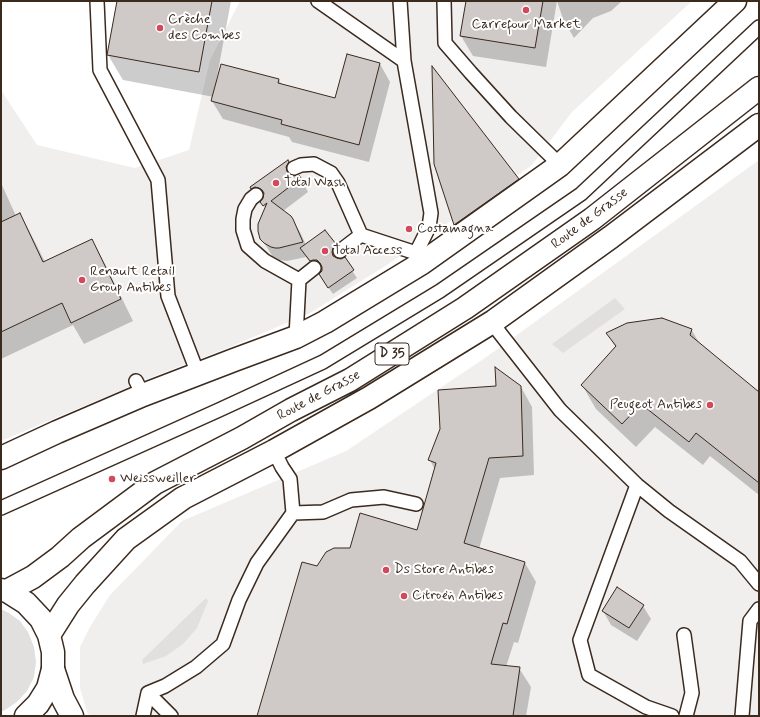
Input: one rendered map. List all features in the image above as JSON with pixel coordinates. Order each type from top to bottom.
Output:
[{"type":"main road","points":[[1,458],[57,432],[139,388],[198,374],[296,337],[325,322],[560,165],[676,57],[729,2]]},
{"type":"main road","name":"Route de Grasse","points":[[4,591],[33,577],[60,557],[81,538],[155,483],[350,380],[465,308],[592,219],[759,88]]},
{"type":"main road","name":"Route de Grasse","points":[[49,635],[68,605],[80,590],[126,539],[183,498],[274,451],[369,398],[494,321],[611,237],[759,125]]},
{"type":"main road","points":[[4,591],[26,603],[41,619],[49,635],[53,652],[53,669],[48,688],[38,704],[26,716]]},
{"type":"main road","points":[[53,669],[63,699],[72,716]]},
{"type":"lane","points":[[97,1],[100,70],[158,180],[168,296],[198,374]]},
{"type":"lane","points":[[318,1],[404,61]]},
{"type":"lane","points":[[294,168],[301,165],[314,164],[331,173],[338,183],[361,235],[419,258],[429,227],[431,213],[404,61],[400,1]]},
{"type":"lane","points":[[444,1],[445,43],[511,118],[560,165]]},
{"type":"lane","points":[[1,508],[212,414],[323,362],[440,292],[581,194],[759,27]]},
{"type":"lane","points":[[256,195],[251,199],[245,209],[243,219],[243,230],[248,246],[265,261],[299,280]]},
{"type":"lane","points":[[340,251],[361,235]]},
{"type":"lane","points":[[296,337],[299,280],[314,268]]},
{"type":"lane","points":[[494,321],[499,332],[560,410],[637,485],[669,511],[740,561],[759,584]]},
{"type":"lane","points":[[148,693],[165,686],[196,668],[224,644],[239,600],[257,563],[293,513],[290,479],[274,451]]},
{"type":"lane","points":[[637,485],[580,640],[589,675],[646,707],[672,716]]},
{"type":"lane","points":[[293,513],[323,512],[351,500],[384,497],[416,504]]},
{"type":"lane","points":[[742,716],[750,621],[759,609]]},
{"type":"lane","points":[[684,635],[692,694],[686,716]]},
{"type":"lane","points":[[143,716],[148,693]]},
{"type":"lane","points":[[148,693],[170,716]]},
{"type":"shaded area","points":[[240,1],[692,1],[572,112],[531,166],[387,265],[310,313],[1,441],[1,90],[37,145],[135,168],[189,150],[210,60]]},
{"type":"shaded area","points":[[759,160],[759,716],[90,716],[87,712],[80,688],[80,647],[90,627],[110,595],[182,521],[346,451],[485,358]]},
{"type":"shaded area","points":[[615,298],[625,309],[563,353],[552,344]]},
{"type":"shaded area","points":[[206,598],[208,601],[197,628],[183,644],[166,656],[143,664],[142,660]]},
{"type":"shaded area","points":[[1,609],[20,621],[28,632],[34,647],[36,662],[34,677],[27,691],[17,702],[1,712]]},
{"type":"building","name":"Crèche des Combes","points":[[117,1],[212,1],[199,72],[107,55]]},
{"type":"building","points":[[466,1],[543,1],[535,48],[460,36]]},
{"type":"building","points":[[347,54],[380,63],[359,145],[281,124],[282,120],[211,101],[221,64],[279,79],[278,83],[335,98]]},
{"type":"building","points":[[432,66],[519,179],[454,225],[434,164]]},
{"type":"building","points":[[288,160],[289,162],[286,167],[287,171],[290,175],[299,175],[301,178],[271,201],[291,216],[303,242],[275,248],[264,243],[260,239],[258,231],[258,224],[267,203],[263,206],[260,202],[264,193],[259,188],[255,187],[251,189],[250,187]]},
{"type":"building","points":[[20,213],[43,262],[92,239],[121,299],[71,323],[62,303],[1,332],[1,222]]},
{"type":"building","points":[[325,230],[336,244],[332,252],[333,256],[341,259],[345,257],[354,270],[328,288],[319,274],[322,271],[320,263],[317,260],[310,261],[300,248]]},
{"type":"building","name":"Peugeot Antibes","points":[[662,318],[692,329],[690,335],[759,392],[759,483],[696,433],[689,442],[641,404],[622,424],[581,385],[616,346],[606,333],[627,323]]},
{"type":"building","name":"Citroën Antibes","points":[[495,367],[521,386],[523,456],[489,458],[464,543],[525,562],[507,624],[503,623],[491,664],[520,667],[513,716],[257,716],[302,562],[317,566],[326,552],[334,548],[350,548],[360,513],[417,530],[436,463],[428,460],[440,429],[438,390],[496,386]]},
{"type":"building","points":[[617,587],[644,605],[629,628],[602,611]]},
{"type":"place","name":"Carrefour Market","points":[[526,10]]},
{"type":"place","name":"Crèche des Combes","points":[[160,28]]},
{"type":"place","name":"Total Wash","points":[[276,183]]},
{"type":"place","name":"Costamagna","points":[[409,229]]},
{"type":"place","name":"Total Access","points":[[325,251]]},
{"type":"place","name":"Renault Retail Group Antibes","points":[[82,280]]},
{"type":"place","name":"Peugeot Antibes","points":[[710,405]]},
{"type":"place","name":"Weissweiller","points":[[112,479]]},
{"type":"place","name":"Ds Store Antibes","points":[[386,570]]},
{"type":"place","name":"Citroën Antibes","points":[[404,596]]}]
